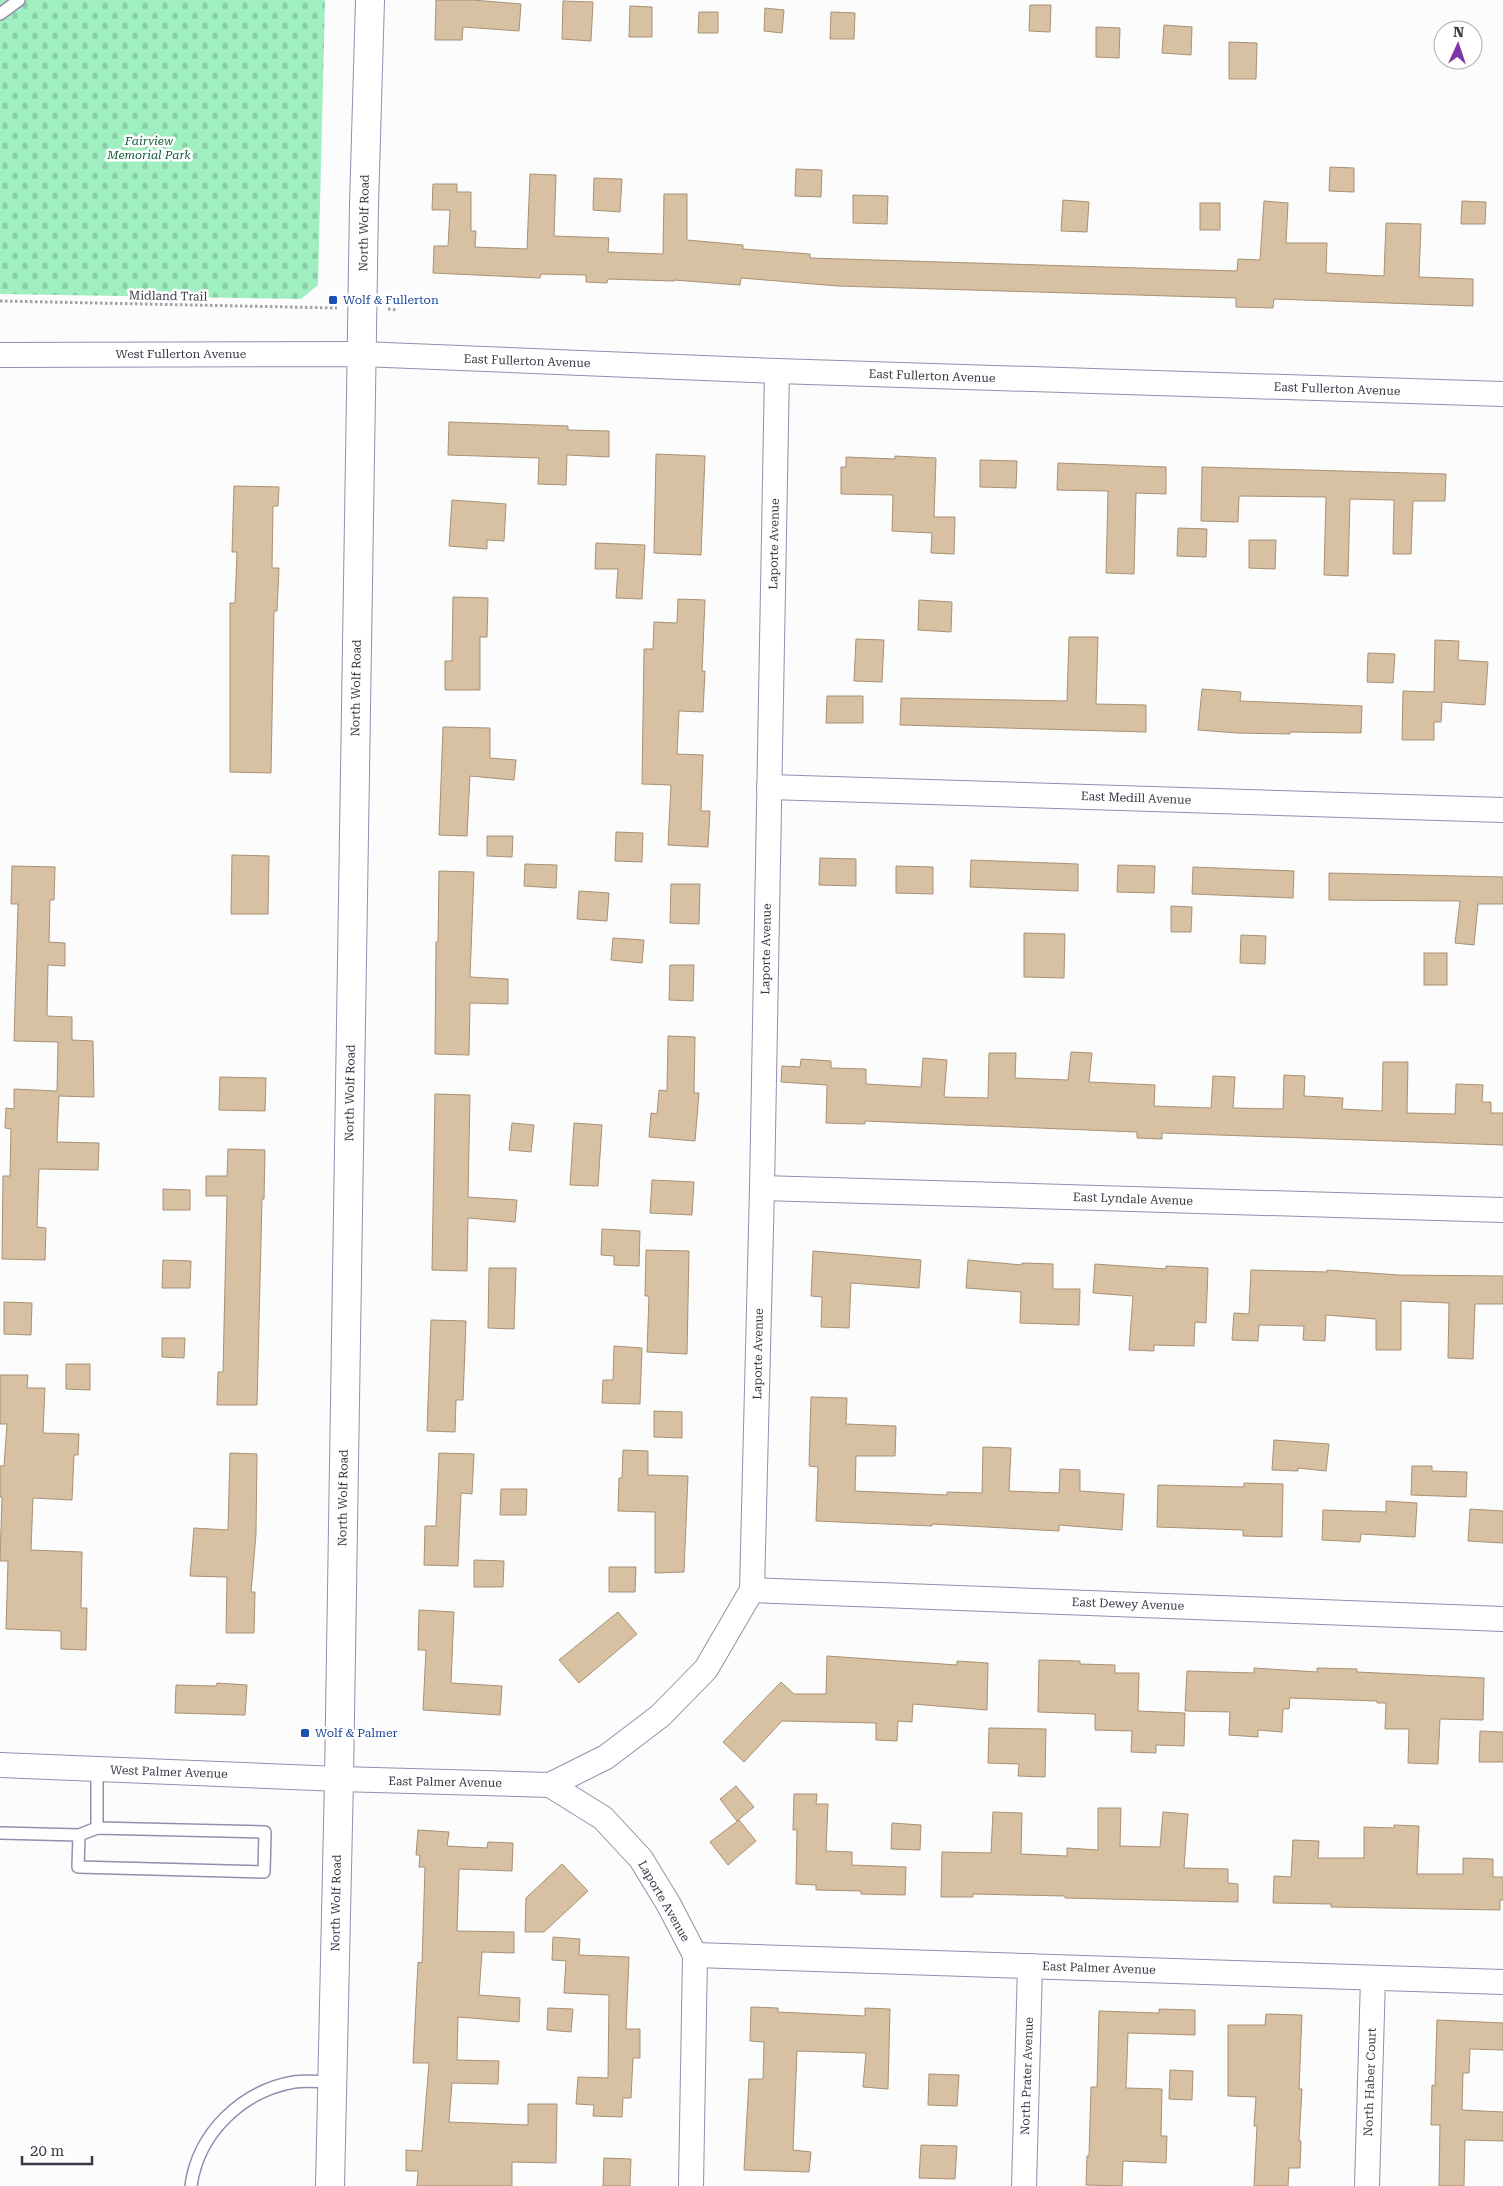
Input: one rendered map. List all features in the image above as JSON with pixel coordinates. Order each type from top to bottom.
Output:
[{"type":"main road","name":"North Wolf Road","points":[[330,2186],[339,1780],[362,354],[370,0]]},
{"type":"street","name":"West Fullerton Avenue","points":[[0,354],[362,354]]},
{"type":"street","name":"East Fullerton Avenue","points":[[362,354],[777,372],[1503,394]]},
{"type":"street","name":"Laporte Avenue","points":[[550,1785],[606,1757],[660,1716],[706,1669],[752,1590],[762,1188],[777,372]]},
{"type":"street","name":"East Medill Avenue","points":[[768,787],[1503,810]]},
{"type":"street","name":"East Lyndale Avenue","points":[[762,1188],[1503,1210]]},
{"type":"street","name":"East Dewey Avenue","points":[[752,1590],[1503,1619]]},
{"type":"street","name":"West Palmer Avenue","points":[[0,1765],[339,1780]]},
{"type":"street","name":"East Palmer Avenue","points":[[339,1780],[550,1785]]},
{"type":"street","name":"Laporte Avenue","points":[[550,1785],[603,1818],[641,1859],[669,1905],[695,1955],[691,2186]]},
{"type":"street","name":"East Palmer Avenue","points":[[695,1955],[1503,1982]]},
{"type":"street","name":"North Prater Avenue","points":[[1024,2186],[1030,1966]]},
{"type":"street","name":"North Haber Court","points":[[1367,2186],[1373,1978]]},
{"type":"lane","points":[[0,14],[20,0]]},
{"type":"lane","points":[[97,1769],[97,1828]]},
{"type":"lane","points":[[0,1833],[79,1835],[97,1828],[265,1832],[264,1872],[78,1867],[79,1835]]},
{"type":"lane","points":[[191,2186],[198,2158],[208,2138],[221,2121],[237,2106],[275,2086],[296,2081],[332,2082]]},
{"type":"path","name":"Midland Trail","points":[[0,301],[335,308]]},
{"type":"green space","name":"Fairview Memorial Park","points":[[0,0],[325,0],[318,285],[301,299],[0,294]]},
{"type":"building","points":[[436,0],[472,0],[521,4],[519,31],[463,27],[462,40],[435,40]]},
{"type":"building","points":[[563,1],[593,2],[591,41],[562,39]]},
{"type":"building","points":[[1030,5],[1051,5],[1050,32],[1029,31]]},
{"type":"building","points":[[630,6],[652,7],[652,37],[629,37]]},
{"type":"building","points":[[765,8],[784,10],[782,33],[764,31]]},
{"type":"building","points":[[699,12],[718,12],[718,33],[698,33]]},
{"type":"building","points":[[831,12],[855,13],[854,39],[830,39]]},
{"type":"building","points":[[1164,25],[1192,27],[1191,55],[1162,53]]},
{"type":"building","points":[[1096,27],[1120,28],[1119,58],[1096,57]]},
{"type":"building","points":[[1229,42],[1257,43],[1256,79],[1229,79]]},
{"type":"building","points":[[1330,167],[1354,168],[1354,192],[1329,191]]},
{"type":"building","points":[[796,169],[822,170],[821,197],[795,196]]},
{"type":"building","points":[[530,174],[556,175],[554,236],[609,238],[608,252],[663,254],[664,194],[687,194],[687,240],[743,245],[743,249],[810,254],[810,258],[1237,271],[1238,259],[1260,260],[1264,201],[1288,203],[1286,243],[1327,243],[1326,273],[1384,276],[1386,223],[1421,224],[1419,277],[1473,279],[1473,306],[1274,299],[1273,308],[1236,307],[1236,298],[838,286],[741,278],[740,285],[674,280],[608,279],[607,283],[586,282],[586,275],[541,274],[540,278],[433,273],[434,246],[448,246],[450,210],[432,210],[433,184],[457,184],[457,192],[471,192],[471,231],[476,231],[475,247],[527,249]]},
{"type":"building","points":[[594,178],[622,179],[620,212],[593,210]]},
{"type":"building","points":[[853,195],[888,196],[887,224],[853,223]]},
{"type":"building","points":[[1063,200],[1089,202],[1087,232],[1061,231]]},
{"type":"building","points":[[1462,201],[1486,202],[1485,224],[1461,224]]},
{"type":"building","points":[[1200,203],[1220,203],[1220,230],[1200,230]]},
{"type":"building","points":[[449,422],[568,426],[568,430],[609,431],[609,457],[567,455],[566,485],[538,484],[539,458],[448,455]]},
{"type":"building","points":[[656,454],[705,456],[701,555],[654,553]]},
{"type":"building","points":[[895,456],[936,458],[934,517],[955,517],[954,554],[931,553],[932,533],[892,531],[893,495],[841,494],[841,467],[846,467],[846,457],[895,459]]},
{"type":"building","points":[[980,460],[1017,461],[1016,488],[980,487]]},
{"type":"building","points":[[1058,463],[1166,467],[1166,494],[1136,493],[1134,574],[1106,573],[1108,491],[1057,490]]},
{"type":"building","points":[[1202,467],[1446,474],[1445,501],[1413,501],[1411,554],[1393,554],[1394,500],[1350,499],[1348,576],[1324,575],[1326,497],[1239,496],[1238,522],[1201,521]]},
{"type":"building","points":[[234,486],[279,487],[278,506],[273,506],[272,568],[279,568],[277,611],[274,611],[271,773],[230,772],[230,603],[235,603],[237,552],[232,552]]},
{"type":"building","points":[[452,500],[506,504],[504,541],[487,540],[487,549],[449,546]]},
{"type":"building","points":[[1178,528],[1207,529],[1206,557],[1177,556]]},
{"type":"building","points":[[1249,540],[1276,540],[1275,569],[1249,568]]},
{"type":"building","points":[[596,543],[645,545],[642,599],[616,598],[618,569],[595,569]]},
{"type":"building","points":[[453,597],[488,598],[487,637],[480,637],[480,690],[445,690],[445,661],[452,661]]},
{"type":"building","points":[[678,599],[705,600],[702,671],[705,671],[703,712],[679,711],[677,754],[703,755],[701,811],[710,811],[708,847],[668,845],[671,785],[642,784],[644,649],[653,649],[654,622],[677,623]]},
{"type":"building","points":[[919,600],[952,602],[951,632],[918,630]]},
{"type":"building","points":[[1069,637],[1098,637],[1096,704],[1146,705],[1146,732],[900,725],[901,698],[1067,701]]},
{"type":"building","points":[[856,639],[884,640],[882,682],[854,681]]},
{"type":"building","points":[[1435,640],[1459,641],[1458,660],[1488,662],[1485,705],[1442,702],[1441,722],[1434,722],[1434,740],[1402,740],[1403,691],[1434,692]]},
{"type":"building","points":[[1368,653],[1395,654],[1393,683],[1367,682]]},
{"type":"building","points":[[1202,689],[1241,692],[1240,701],[1362,706],[1361,733],[1290,732],[1290,734],[1198,730]]},
{"type":"building","points":[[827,696],[863,696],[863,723],[826,723]]},
{"type":"building","points":[[443,727],[490,728],[490,758],[516,760],[514,780],[470,776],[467,836],[439,835]]},
{"type":"building","points":[[616,832],[643,833],[642,862],[615,861]]},
{"type":"building","points":[[487,836],[513,836],[512,857],[487,856]]},
{"type":"building","points":[[232,855],[269,856],[268,914],[231,914]]},
{"type":"building","points":[[820,858],[856,859],[856,886],[819,885]]},
{"type":"building","points":[[971,860],[1078,864],[1078,891],[970,887]]},
{"type":"building","points":[[525,864],[557,865],[556,888],[524,886]]},
{"type":"building","points":[[1118,865],[1155,866],[1154,893],[1117,892]]},
{"type":"building","points":[[12,866],[55,867],[54,900],[50,900],[49,942],[65,943],[65,966],[48,965],[47,1016],[72,1017],[72,1040],[93,1041],[94,1097],[59,1096],[57,1142],[99,1143],[98,1170],[39,1169],[37,1227],[46,1228],[45,1260],[2,1259],[3,1176],[10,1176],[11,1129],[5,1128],[6,1108],[14,1109],[14,1089],[57,1091],[58,1042],[14,1041],[18,904],[11,904]]},
{"type":"building","points":[[896,866],[933,867],[933,894],[896,893]]},
{"type":"building","points":[[1193,867],[1294,871],[1293,898],[1192,894]]},
{"type":"building","points":[[439,871],[474,872],[470,977],[508,979],[508,1004],[470,1003],[469,1055],[435,1054]]},
{"type":"building","points":[[1329,873],[1503,877],[1503,904],[1478,904],[1474,945],[1455,943],[1460,901],[1329,900]]},
{"type":"building","points":[[671,884],[700,884],[699,924],[670,923]]},
{"type":"building","points":[[579,891],[609,893],[607,921],[577,919]]},
{"type":"building","points":[[1171,906],[1192,907],[1191,932],[1171,932]]},
{"type":"building","points":[[1024,933],[1065,934],[1064,978],[1024,977]]},
{"type":"building","points":[[1241,935],[1266,936],[1265,964],[1240,963]]},
{"type":"building","points":[[613,938],[644,940],[642,963],[611,960]]},
{"type":"building","points":[[1424,953],[1447,953],[1447,985],[1424,985]]},
{"type":"building","points":[[670,965],[694,965],[693,1001],[669,1000]]},
{"type":"building","points":[[668,1036],[695,1037],[694,1093],[699,1093],[695,1141],[649,1137],[651,1113],[657,1114],[659,1090],[667,1091]]},
{"type":"building","points":[[1071,1052],[1092,1053],[1089,1082],[1155,1085],[1154,1106],[1211,1108],[1213,1076],[1235,1077],[1233,1108],[1283,1109],[1284,1075],[1305,1076],[1304,1096],[1343,1098],[1342,1109],[1382,1111],[1383,1062],[1408,1062],[1407,1113],[1455,1114],[1456,1084],[1483,1085],[1482,1102],[1491,1102],[1491,1113],[1503,1113],[1503,1145],[1162,1133],[1162,1139],[1137,1138],[1137,1132],[865,1121],[865,1124],[826,1123],[827,1085],[781,1082],[782,1066],[800,1067],[801,1059],[831,1061],[831,1068],[866,1069],[866,1084],[921,1087],[923,1058],[947,1060],[944,1097],[988,1098],[989,1053],[1016,1053],[1015,1078],[1068,1080]]},
{"type":"building","points":[[220,1077],[266,1078],[265,1111],[219,1110]]},
{"type":"building","points":[[435,1094],[470,1095],[468,1197],[517,1200],[515,1222],[468,1218],[467,1271],[432,1270]]},
{"type":"building","points":[[512,1123],[534,1125],[531,1152],[509,1150]]},
{"type":"building","points":[[574,1123],[602,1125],[598,1186],[570,1185]]},
{"type":"building","points":[[228,1149],[265,1150],[257,1405],[217,1405],[218,1372],[223,1372],[227,1196],[206,1196],[206,1176],[227,1176]]},
{"type":"building","points":[[652,1180],[694,1182],[692,1215],[650,1213]]},
{"type":"building","points":[[163,1189],[190,1190],[190,1210],[163,1210]]},
{"type":"building","points":[[602,1229],[640,1231],[639,1266],[614,1265],[614,1256],[601,1255]]},
{"type":"building","points":[[646,1250],[689,1251],[687,1354],[647,1352],[649,1296],[645,1296]]},
{"type":"building","points":[[813,1251],[921,1260],[919,1288],[851,1283],[849,1328],[821,1327],[822,1297],[811,1296]]},
{"type":"building","points":[[163,1260],[191,1261],[190,1288],[162,1288]]},
{"type":"building","points":[[968,1260],[1022,1265],[1022,1263],[1053,1264],[1053,1289],[1080,1289],[1079,1325],[1020,1323],[1021,1292],[966,1288]]},
{"type":"building","points":[[1095,1264],[1166,1269],[1166,1266],[1208,1268],[1206,1323],[1195,1322],[1194,1346],[1154,1345],[1154,1351],[1129,1350],[1133,1296],[1093,1293]]},
{"type":"building","points":[[489,1268],[516,1268],[514,1329],[488,1328]]},
{"type":"building","points":[[1251,1270],[1327,1272],[1327,1270],[1399,1275],[1503,1276],[1503,1304],[1475,1304],[1473,1359],[1448,1358],[1449,1303],[1401,1301],[1401,1350],[1376,1350],[1376,1319],[1326,1315],[1325,1341],[1303,1340],[1304,1326],[1259,1325],[1258,1341],[1232,1340],[1234,1313],[1249,1314]]},
{"type":"building","points":[[4,1302],[32,1303],[31,1335],[4,1334]]},
{"type":"building","points":[[431,1320],[466,1321],[463,1400],[456,1400],[455,1432],[427,1431]]},
{"type":"building","points":[[162,1338],[185,1338],[184,1358],[162,1357]]},
{"type":"building","points":[[614,1346],[642,1348],[640,1404],[602,1403],[603,1380],[613,1380]]},
{"type":"building","points":[[66,1364],[90,1364],[90,1390],[66,1389]]},
{"type":"building","points":[[0,1375],[28,1375],[27,1388],[45,1388],[43,1433],[79,1434],[78,1455],[74,1455],[72,1500],[33,1498],[31,1550],[82,1552],[81,1608],[87,1608],[86,1650],[61,1649],[61,1631],[6,1629],[8,1561],[0,1561],[2,1497],[0,1497],[0,1466],[4,1466],[7,1424],[0,1424]]},
{"type":"building","points":[[811,1397],[847,1398],[846,1424],[896,1426],[895,1456],[856,1456],[855,1491],[947,1495],[947,1492],[982,1493],[983,1447],[1011,1448],[1009,1491],[1059,1493],[1060,1469],[1080,1470],[1080,1491],[1124,1494],[1122,1530],[1059,1525],[1059,1531],[932,1524],[932,1526],[816,1521],[818,1467],[809,1466]]},
{"type":"building","points":[[654,1411],[682,1412],[682,1438],[654,1437]]},
{"type":"building","points":[[1274,1440],[1329,1444],[1326,1471],[1298,1468],[1298,1471],[1272,1470]]},
{"type":"building","points":[[623,1450],[648,1451],[648,1475],[688,1476],[684,1572],[655,1573],[655,1512],[618,1511],[619,1478],[622,1478]]},
{"type":"building","points":[[230,1453],[257,1454],[256,1534],[251,1592],[255,1592],[254,1633],[226,1633],[227,1577],[190,1576],[194,1528],[228,1530]]},
{"type":"building","points":[[439,1453],[474,1454],[472,1494],[461,1493],[458,1566],[424,1565],[425,1526],[436,1526]]},
{"type":"building","points":[[1412,1466],[1432,1466],[1432,1471],[1467,1472],[1466,1497],[1411,1495]]},
{"type":"building","points":[[1244,1483],[1283,1484],[1282,1537],[1243,1536],[1243,1530],[1157,1527],[1158,1485],[1244,1487]]},
{"type":"building","points":[[501,1489],[527,1489],[526,1515],[500,1515]]},
{"type":"building","points":[[1386,1501],[1417,1503],[1415,1537],[1361,1534],[1360,1542],[1322,1540],[1323,1510],[1386,1512]]},
{"type":"building","points":[[1470,1509],[1503,1511],[1503,1543],[1468,1541]]},
{"type":"building","points":[[474,1560],[504,1561],[503,1587],[474,1587]]},
{"type":"building","points":[[609,1567],[636,1567],[635,1592],[609,1592]]},
{"type":"building","points":[[419,1610],[454,1612],[451,1683],[502,1686],[500,1715],[423,1710],[426,1650],[418,1650]]},
{"type":"building","points":[[618,1612],[637,1634],[579,1683],[559,1660]]},
{"type":"building","points":[[827,1656],[957,1665],[957,1661],[988,1663],[987,1710],[913,1704],[912,1722],[898,1721],[897,1741],[876,1740],[876,1723],[782,1721],[744,1762],[723,1742],[781,1682],[794,1694],[826,1694]]},
{"type":"building","points":[[1039,1660],[1080,1661],[1080,1664],[1115,1665],[1115,1673],[1139,1673],[1138,1711],[1185,1713],[1184,1746],[1156,1745],[1156,1753],[1131,1752],[1132,1731],[1095,1730],[1095,1714],[1038,1712]]},
{"type":"building","points":[[1254,1668],[1317,1672],[1317,1668],[1357,1669],[1357,1672],[1484,1678],[1483,1720],[1440,1719],[1438,1764],[1408,1763],[1409,1729],[1385,1729],[1386,1703],[1377,1703],[1377,1701],[1290,1698],[1289,1709],[1283,1709],[1282,1732],[1258,1730],[1258,1737],[1229,1735],[1230,1712],[1185,1711],[1187,1671],[1254,1673]]},
{"type":"building","points":[[217,1683],[247,1685],[245,1715],[175,1713],[176,1685],[216,1686]]},
{"type":"building","points":[[989,1728],[1046,1729],[1045,1777],[1018,1776],[1019,1764],[988,1763]]},
{"type":"building","points":[[1480,1731],[1503,1732],[1503,1762],[1479,1762]]},
{"type":"building","points":[[736,1786],[754,1807],[737,1821],[720,1799]]},
{"type":"building","points":[[794,1794],[817,1794],[816,1804],[828,1804],[826,1851],[852,1852],[852,1865],[906,1867],[905,1895],[861,1894],[861,1891],[816,1890],[816,1885],[796,1884],[797,1830],[793,1830]]},
{"type":"building","points":[[1098,1808],[1121,1808],[1120,1846],[1160,1847],[1163,1812],[1188,1814],[1184,1868],[1228,1869],[1228,1883],[1238,1884],[1238,1902],[973,1894],[973,1897],[941,1897],[942,1852],[991,1853],[993,1812],[1022,1813],[1021,1854],[1067,1856],[1067,1848],[1098,1850]]},
{"type":"building","points":[[739,1820],[756,1841],[728,1865],[710,1842]]},
{"type":"building","points":[[892,1823],[921,1825],[920,1850],[891,1849]]},
{"type":"building","points":[[1394,1825],[1419,1826],[1417,1874],[1463,1874],[1463,1858],[1493,1859],[1493,1877],[1503,1877],[1503,1900],[1500,1900],[1500,1910],[1331,1907],[1331,1904],[1273,1903],[1274,1876],[1291,1877],[1293,1840],[1319,1841],[1318,1858],[1364,1858],[1364,1827],[1394,1828]]},
{"type":"building","points":[[418,1830],[449,1832],[447,1846],[487,1848],[488,1842],[513,1843],[512,1871],[459,1869],[457,1931],[514,1932],[514,1953],[482,1952],[479,1995],[520,1998],[519,2022],[458,2017],[457,2060],[499,2061],[498,2084],[452,2083],[449,2122],[528,2125],[528,2104],[557,2104],[556,2163],[512,2162],[512,2186],[417,2186],[418,2171],[406,2171],[406,2150],[422,2151],[429,2063],[413,2063],[418,1962],[422,1963],[425,1867],[419,1867],[420,1855],[416,1855]]},
{"type":"building","points":[[562,1864],[588,1891],[544,1932],[525,1932],[526,1898]]},
{"type":"building","points":[[553,1937],[580,1939],[579,1955],[629,1957],[626,2029],[640,2029],[640,2058],[633,2058],[631,2098],[623,2098],[622,2117],[593,2116],[594,2105],[576,2104],[578,2077],[608,2078],[609,1995],[564,1993],[566,1961],[552,1960]]},
{"type":"building","points":[[751,2007],[778,2008],[778,2012],[865,2016],[865,2008],[890,2009],[888,2089],[863,2087],[866,2053],[797,2051],[793,2150],[811,2152],[809,2172],[744,2170],[749,2079],[763,2079],[764,2042],[750,2041]]},
{"type":"building","points":[[548,2008],[573,2009],[571,2032],[547,2030]]},
{"type":"building","points":[[1159,2009],[1195,2010],[1195,2035],[1128,2033],[1126,2088],[1162,2089],[1161,2136],[1167,2136],[1166,2163],[1123,2161],[1122,2186],[1086,2185],[1087,2156],[1089,2156],[1091,2087],[1097,2087],[1099,2011],[1159,2013]]},
{"type":"building","points":[[1266,2014],[1302,2015],[1299,2089],[1302,2089],[1299,2141],[1301,2141],[1300,2168],[1289,2168],[1288,2186],[1254,2186],[1257,2126],[1254,2126],[1256,2097],[1228,2096],[1228,2025],[1265,2025]]},
{"type":"building","points":[[1437,2020],[1503,2023],[1503,2050],[1470,2049],[1469,2073],[1463,2073],[1462,2110],[1503,2112],[1503,2141],[1465,2140],[1464,2186],[1439,2186],[1440,2125],[1431,2125],[1432,2085],[1435,2086]]},
{"type":"building","points":[[1170,2070],[1193,2071],[1192,2100],[1169,2099]]},
{"type":"building","points":[[929,2074],[959,2075],[957,2106],[928,2105]]},
{"type":"building","points":[[921,2145],[957,2146],[955,2179],[919,2178]]},
{"type":"building","points":[[604,2158],[631,2159],[630,2186],[603,2186]]},
{"type":"place","name":"Wolf & Fullerton","points":[[333,300]]},
{"type":"place","name":"Wolf & Palmer","points":[[305,1733]]}]
